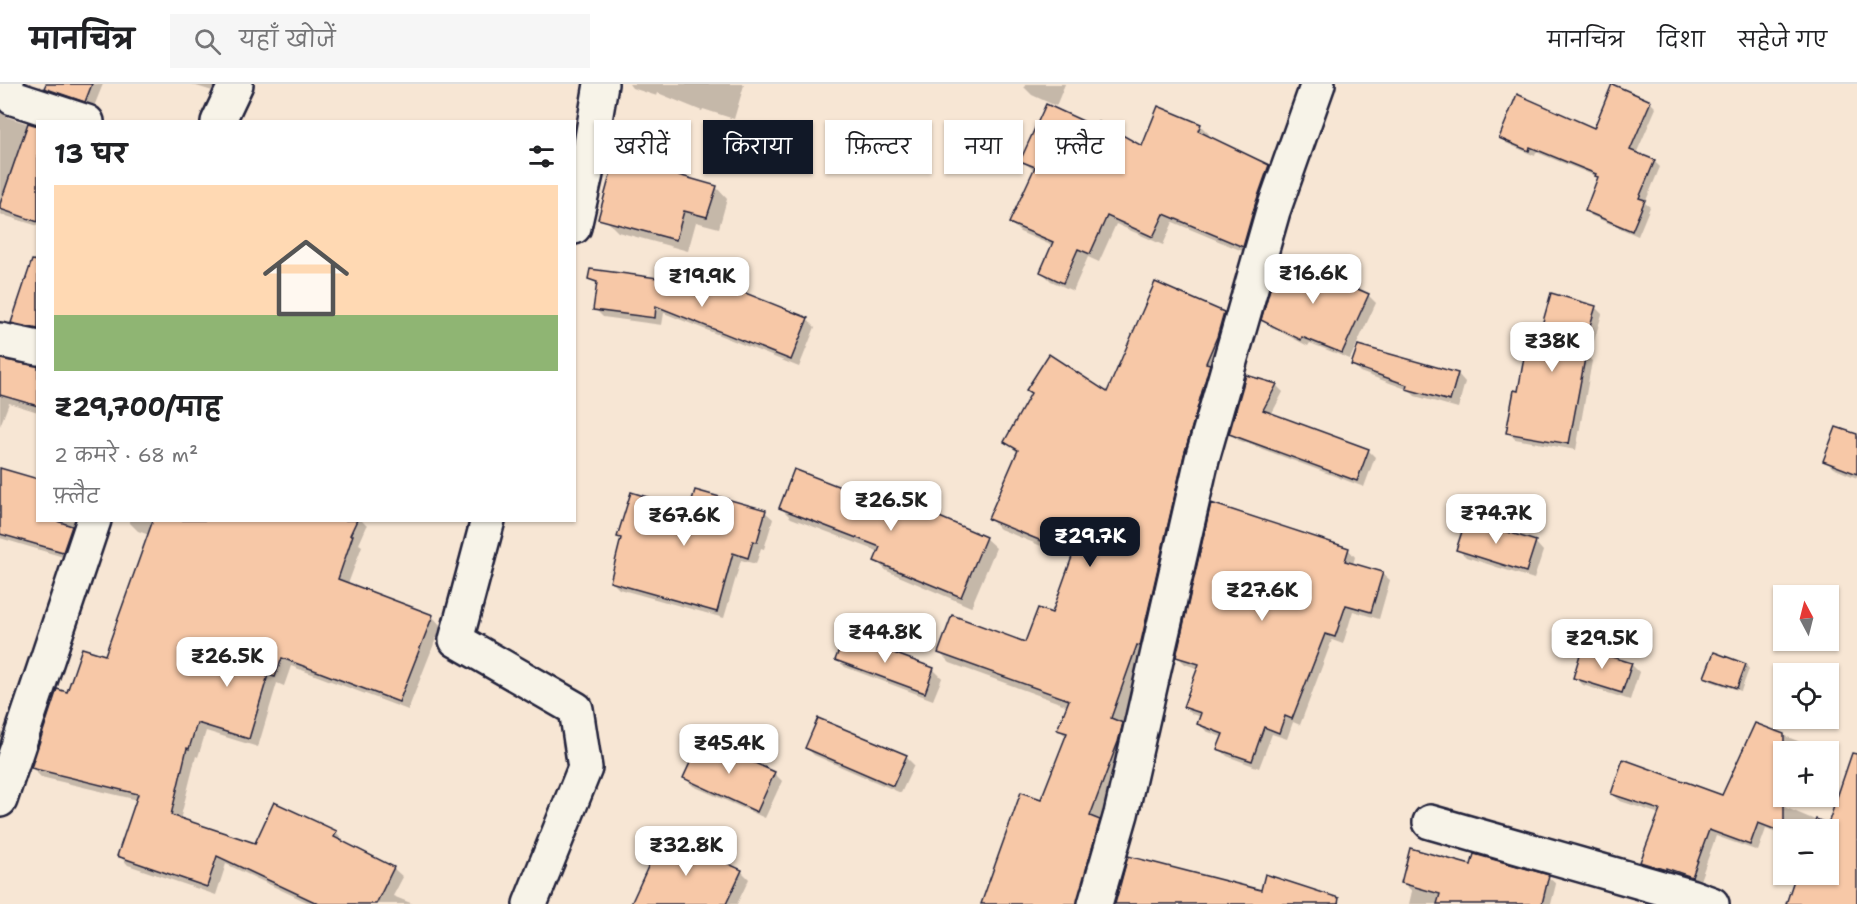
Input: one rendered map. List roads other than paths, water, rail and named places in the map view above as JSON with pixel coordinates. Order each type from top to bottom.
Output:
[{"type":"street","points":[[4,84],[13,98],[81,120]]},
{"type":"street","points":[[219,120],[236,84]]},
{"type":"street","points":[[576,218],[601,84]]},
{"type":"street","points":[[1095,904],[1121,814],[1202,459],[1273,211],[1318,84]]},
{"type":"street","points":[[0,340],[36,348]]},
{"type":"street","points":[[0,800],[93,522]]},
{"type":"street","points":[[487,522],[456,640],[576,710],[585,768],[530,904]]},
{"type":"street","points":[[1430,822],[1712,904]]}]
